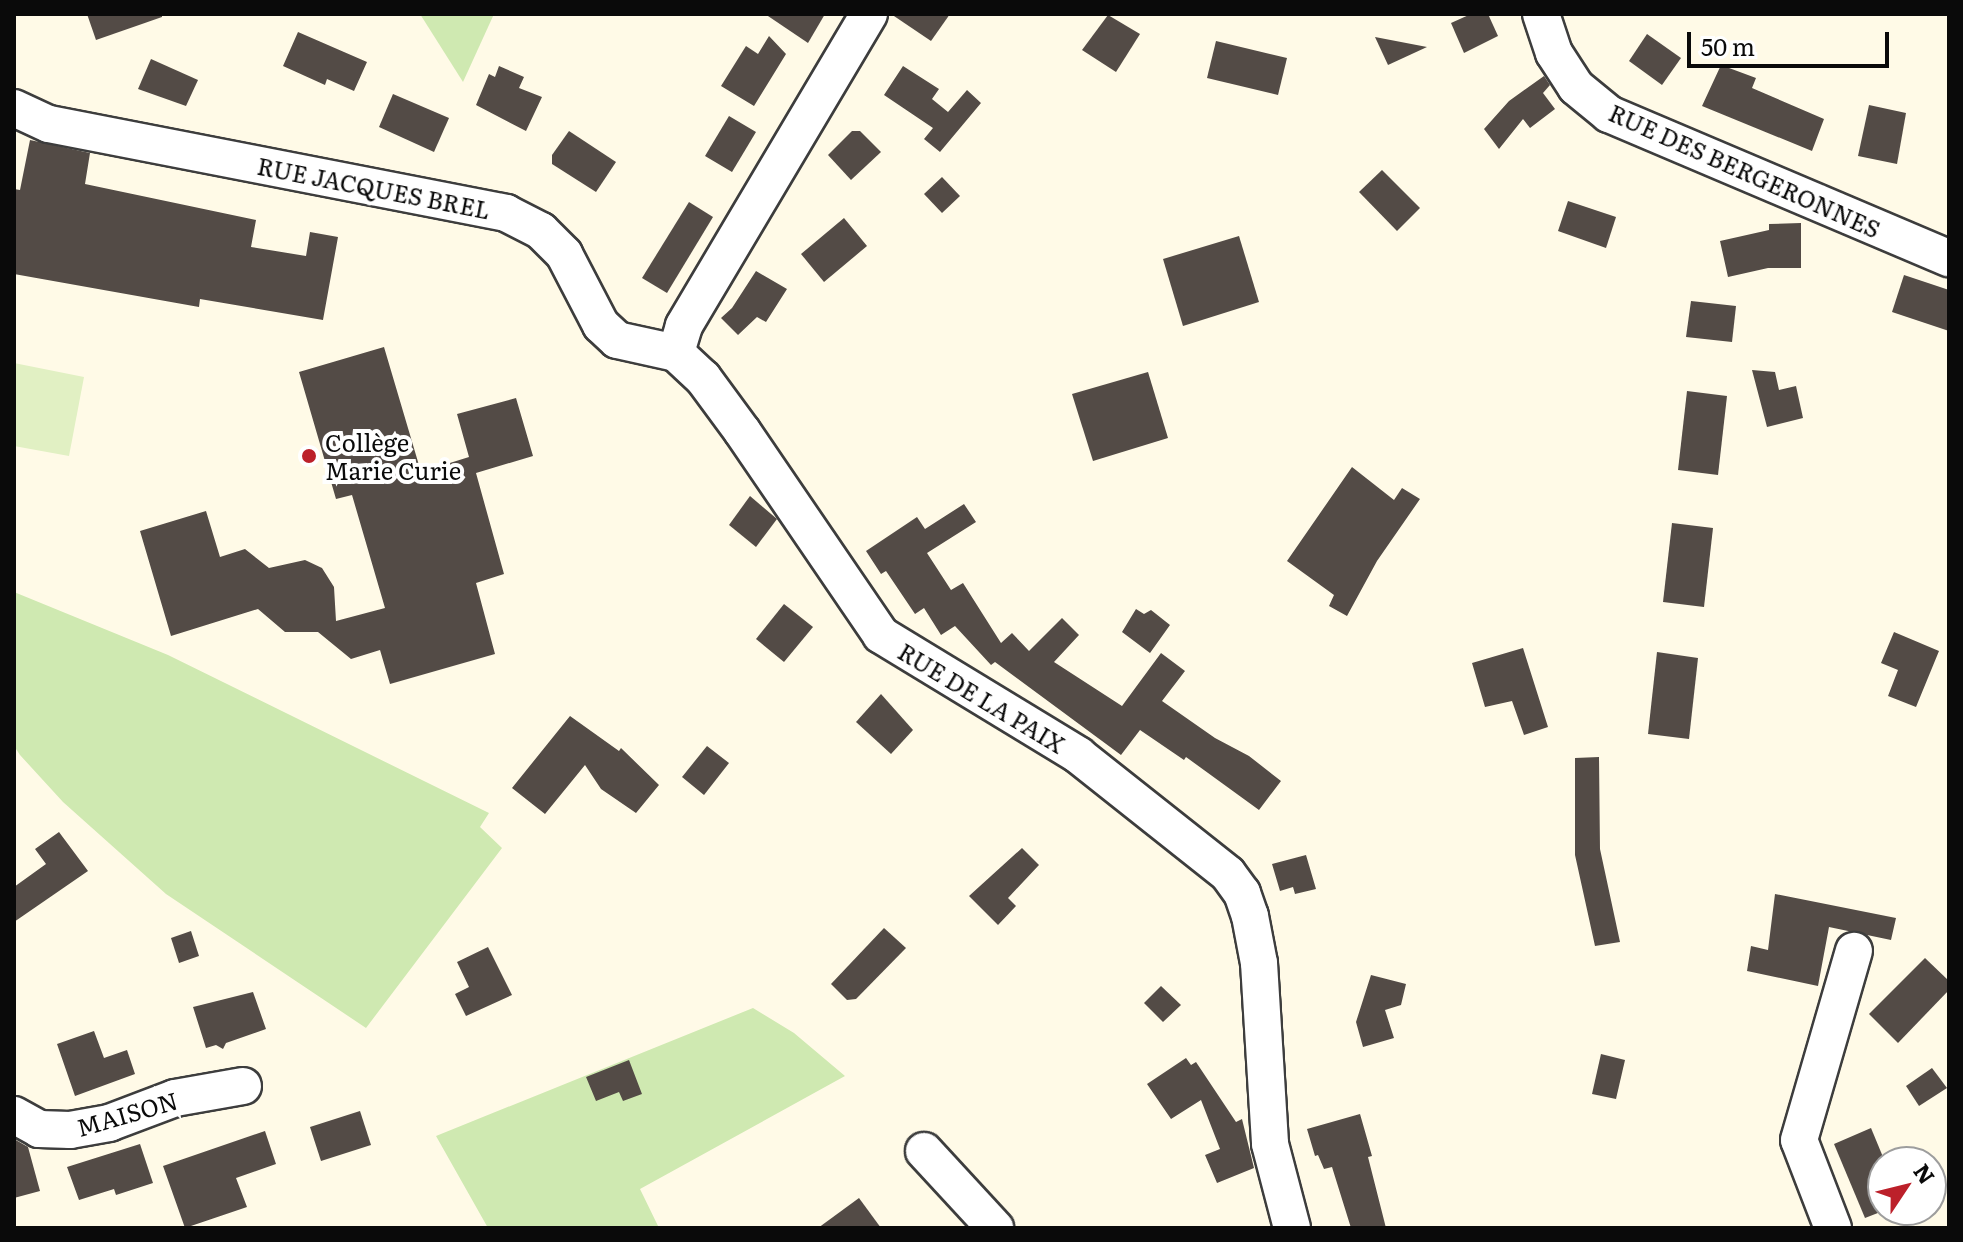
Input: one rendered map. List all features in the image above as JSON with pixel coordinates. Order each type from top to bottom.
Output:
[{"type":"street","points":[[676,353],[684,326],[869,14]]},
{"type":"street","name":"RUE DES BERGERONNES","points":[[1541,14],[1554,53],[1576,87],[1609,114],[1949,258]]},
{"type":"street","name":"RUE JACQUES BREL","points":[[14,108],[49,124],[506,213],[541,231],[564,254],[601,325],[617,340],[676,353]]},
{"type":"street","name":"RUE DE LA PAIX","points":[[676,353],[703,378],[742,431],[881,635],[1078,755],[1228,874],[1242,893],[1259,963],[1270,1144],[1292,1228]]},
{"type":"street","points":[[1833,1228],[1799,1140],[1854,951]]},
{"type":"street","name":"MAISON","points":[[14,1115],[39,1129],[70,1130],[109,1123],[175,1098],[243,1086]]},
{"type":"street","points":[[924,1151],[995,1228]]},
{"type":"green space","points":[[420,14],[494,14],[463,82]]},
{"type":"green space","points":[[14,363],[84,377],[69,456],[14,446]]},
{"type":"green space","points":[[14,592],[168,655],[489,813],[480,827],[502,848],[366,1028],[166,894],[63,802],[20,755],[14,746]]},
{"type":"green space","points":[[753,1008],[794,1033],[845,1076],[640,1189],[659,1228],[488,1228],[436,1136]]},
{"type":"building","points":[[87,14],[162,14],[162,17],[96,40]]},
{"type":"building","points":[[765,14],[825,14],[808,43]]},
{"type":"building","points":[[891,14],[950,14],[931,41]]},
{"type":"building","points":[[1471,14],[1488,14],[1498,36],[1464,53],[1451,23]]},
{"type":"building","points":[[1108,15],[1140,34],[1116,72],[1082,50]]},
{"type":"building","points":[[298,32],[367,62],[354,91],[327,79],[325,85],[283,66]]},
{"type":"building","points":[[1647,34],[1681,58],[1662,85],[1629,61]]},
{"type":"building","points":[[769,36],[786,54],[754,106],[721,86],[746,46],[758,54]]},
{"type":"building","points":[[1375,37],[1427,47],[1388,65]]},
{"type":"building","points":[[1216,41],[1287,58],[1278,95],[1207,78]]},
{"type":"building","points":[[151,59],[198,80],[186,106],[138,89]]},
{"type":"building","points":[[1721,65],[1756,78],[1752,88],[1824,119],[1812,151],[1702,106]]},
{"type":"building","points":[[499,66],[524,77],[519,88],[542,97],[526,131],[476,105],[489,74],[495,77]]},
{"type":"building","points":[[903,66],[939,89],[932,99],[948,112],[967,90],[981,103],[940,152],[924,139],[933,128],[884,95]]},
{"type":"building","points":[[1544,76],[1550,85],[1543,93],[1555,109],[1530,128],[1523,119],[1499,149],[1484,129],[1509,101]]},
{"type":"building","points":[[393,94],[449,118],[434,152],[379,127]]},
{"type":"building","points":[[1869,105],[1906,113],[1897,164],[1858,156]]},
{"type":"building","points":[[729,116],[756,132],[732,172],[705,156]]},
{"type":"building","points":[[569,131],[616,162],[596,192],[552,164],[552,155]]},
{"type":"building","points":[[852,131],[860,131],[881,152],[851,180],[828,155]]},
{"type":"building","points":[[30,140],[90,153],[85,184],[256,220],[251,247],[306,256],[310,232],[338,237],[323,320],[200,299],[199,307],[14,274],[14,189],[20,190]]},
{"type":"building","points":[[1382,170],[1420,208],[1397,231],[1359,192]]},
{"type":"building","points":[[942,177],[960,196],[942,213],[924,194]]},
{"type":"building","points":[[1568,201],[1616,217],[1606,248],[1558,231]]},
{"type":"building","points":[[689,202],[713,217],[667,293],[642,278]]},
{"type":"building","points":[[844,218],[867,246],[824,282],[801,254]]},
{"type":"building","points":[[1801,223],[1801,268],[1768,268],[1728,277],[1720,241],[1769,230],[1769,224]]},
{"type":"building","points":[[1239,236],[1259,302],[1183,326],[1163,259]]},
{"type":"building","points":[[756,271],[787,289],[766,322],[757,317],[738,335],[721,318],[732,308]]},
{"type":"building","points":[[1904,275],[1949,290],[1949,331],[1892,312]]},
{"type":"building","points":[[1691,301],[1736,306],[1732,342],[1686,337]]},
{"type":"building","points":[[384,347],[421,472],[469,457],[457,414],[516,398],[533,456],[476,473],[504,574],[476,583],[495,654],[390,684],[380,650],[351,659],[318,632],[285,632],[258,609],[171,636],[140,531],[206,511],[220,557],[245,549],[269,568],[305,560],[322,568],[334,587],[336,621],[385,608],[352,495],[336,499],[299,372]]},
{"type":"building","points":[[1752,370],[1775,372],[1779,390],[1796,386],[1803,418],[1767,427]]},
{"type":"building","points":[[1148,372],[1168,438],[1093,461],[1072,394]]},
{"type":"building","points":[[1687,391],[1727,396],[1718,475],[1678,470]]},
{"type":"building","points":[[1352,467],[1394,500],[1402,488],[1420,499],[1377,561],[1347,616],[1329,606],[1334,595],[1287,561]]},
{"type":"building","points":[[750,496],[777,519],[756,547],[729,525]]},
{"type":"building","points":[[964,504],[976,522],[927,553],[951,590],[963,583],[1001,643],[1012,633],[1029,651],[1062,618],[1079,635],[1054,662],[1122,706],[1161,653],[1185,671],[1162,701],[1215,738],[1249,756],[1281,781],[1259,810],[1186,757],[1184,760],[1140,730],[1121,755],[995,662],[991,665],[955,626],[941,635],[924,608],[915,614],[886,571],[881,574],[866,551],[917,517],[925,529]]},
{"type":"building","points":[[1672,523],[1713,528],[1704,607],[1663,602]]},
{"type":"building","points":[[784,604],[813,627],[784,662],[756,639]]},
{"type":"building","points":[[1136,609],[1144,614],[1151,610],[1170,625],[1150,653],[1122,632]]},
{"type":"building","points":[[1894,632],[1939,651],[1916,707],[1888,696],[1898,670],[1881,663]]},
{"type":"building","points":[[1523,648],[1548,727],[1524,735],[1512,701],[1485,707],[1472,663]]},
{"type":"building","points":[[1657,652],[1698,658],[1689,739],[1648,734]]},
{"type":"building","points":[[881,694],[913,730],[891,754],[856,722]]},
{"type":"building","points":[[570,716],[619,751],[621,748],[659,785],[636,813],[601,789],[585,765],[545,814],[512,788]]},
{"type":"building","points":[[707,746],[729,763],[704,795],[682,777]]},
{"type":"building","points":[[1599,757],[1600,849],[1620,942],[1595,946],[1575,855],[1575,758]]},
{"type":"building","points":[[59,832],[88,871],[14,922],[14,887],[46,864],[35,849]]},
{"type":"building","points":[[1022,848],[1039,865],[1008,898],[1016,906],[998,925],[969,896]]},
{"type":"building","points":[[1306,855],[1316,889],[1295,894],[1293,887],[1280,891],[1272,864]]},
{"type":"building","points":[[1775,894],[1896,918],[1891,940],[1829,927],[1818,986],[1747,971],[1751,946],[1768,950]]},
{"type":"building","points":[[884,928],[906,948],[856,999],[847,1000],[831,984]]},
{"type":"building","points":[[191,931],[199,956],[179,963],[171,938]]},
{"type":"building","points":[[488,947],[512,995],[466,1016],[455,994],[469,987],[457,962]]},
{"type":"building","points":[[1925,958],[1949,981],[1949,990],[1898,1043],[1869,1014]]},
{"type":"building","points":[[1371,975],[1406,984],[1401,1005],[1385,1010],[1394,1038],[1363,1047],[1356,1022]]},
{"type":"building","points":[[1161,986],[1181,1005],[1163,1022],[1144,1003]]},
{"type":"building","points":[[253,992],[266,1029],[226,1043],[223,1049],[216,1045],[206,1048],[193,1007]]},
{"type":"building","points":[[94,1031],[104,1058],[127,1050],[135,1074],[75,1096],[57,1044]]},
{"type":"building","points":[[1601,1054],[1625,1060],[1616,1099],[1592,1094]]},
{"type":"building","points":[[1186,1058],[1191,1065],[1196,1062],[1236,1122],[1242,1119],[1254,1168],[1217,1183],[1205,1155],[1220,1149],[1201,1100],[1171,1119],[1147,1084]]},
{"type":"building","points":[[629,1060],[642,1094],[623,1101],[619,1092],[596,1101],[586,1077]]},
{"type":"building","points":[[1932,1068],[1947,1088],[1919,1106],[1906,1086]]},
{"type":"building","points":[[360,1111],[371,1145],[321,1161],[310,1127]]},
{"type":"building","points":[[1360,1114],[1386,1228],[1351,1228],[1332,1167],[1324,1169],[1318,1155],[1315,1156],[1307,1129]]},
{"type":"building","points":[[1871,1128],[1878,1146],[1867,1146],[1867,1217],[1865,1218],[1834,1144]]},
{"type":"building","points":[[265,1131],[276,1164],[236,1178],[247,1207],[185,1228],[163,1166]]},
{"type":"building","points":[[14,1139],[28,1147],[40,1191],[14,1198]]},
{"type":"building","points":[[140,1144],[153,1183],[116,1195],[114,1189],[79,1200],[67,1167]]},
{"type":"building","points":[[859,1198],[881,1228],[818,1228]]},
{"type":"place","name":"Collège Marie Curie","points":[[309,456]]}]
